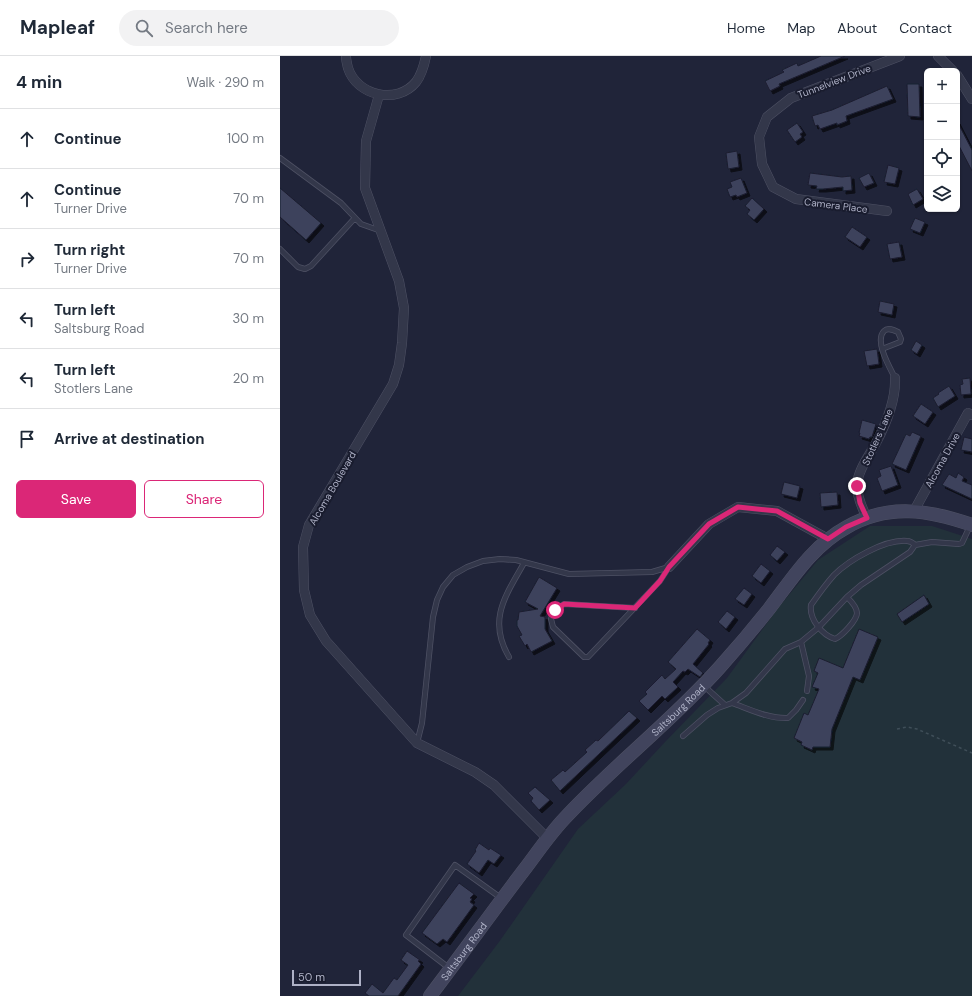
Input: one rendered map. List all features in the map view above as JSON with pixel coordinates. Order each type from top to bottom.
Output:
[{"type":"main road","name":"Saltsburg Road","points":[[430,996],[502,898],[562,821],[582,800],[704,685],[738,646],[796,572],[828,539],[846,527],[867,518],[878,514],[897,512],[914,511],[932,513],[971,525]]},
{"type":"street","points":[[346,56],[351,75],[360,87],[379,95],[394,95],[406,90],[416,82],[423,70],[426,56]]},
{"type":"street","name":"Tunnelview Drive","points":[[791,98],[900,56]]},
{"type":"street","points":[[938,56],[950,68]]},
{"type":"street","points":[[960,80],[972,99]]},
{"type":"street","name":"Alcoma Boulevard","points":[[379,95],[366,141],[365,188],[399,281],[404,308],[399,365],[393,384],[310,525],[304,547],[304,590],[310,615],[326,641],[417,743],[475,772],[494,785],[548,839]]},
{"type":"street","name":"Camera Place","points":[[791,98],[767,116],[759,137],[762,164],[773,187],[796,199],[888,211]]},
{"type":"street","name":"Stotlers Lane","points":[[867,518],[860,503],[858,478],[885,423],[896,389],[895,378]]},
{"type":"street","name":"Alcoma Drive","points":[[914,511],[968,414],[972,415]]},
{"type":"street","points":[[669,567],[709,524],[738,507],[777,511],[828,539]]},
{"type":"lane","points":[[280,158],[341,203],[361,224],[381,231]]},
{"type":"lane","points":[[280,249],[298,267],[305,269],[311,266],[354,218]]},
{"type":"lane","points":[[882,349],[900,342],[901,339],[898,332],[891,329],[884,331],[880,339],[882,349],[895,378]]},
{"type":"lane","points":[[847,597],[854,605],[857,612],[855,618],[844,633],[839,637],[835,639],[828,637],[819,627],[811,613],[811,605],[833,576],[857,557],[879,547],[907,541],[915,545],[932,542],[959,544],[962,543],[971,525]]},
{"type":"lane","points":[[683,736],[707,715],[724,705],[732,703],[746,693],[786,649],[801,642],[819,627],[847,597],[861,585],[910,552],[915,545]]},
{"type":"lane","points":[[417,743],[422,723],[433,617],[437,600],[443,587],[453,575],[467,567],[483,561],[500,559],[569,574],[652,572],[669,567]]},
{"type":"lane","points":[[509,657],[500,638],[499,618],[504,598],[524,563]]},
{"type":"lane","points":[[635,608],[564,604],[555,610],[551,619],[553,627],[586,657],[635,608],[660,581],[669,567]]},
{"type":"lane","points":[[801,642],[809,676],[807,691]]},
{"type":"lane","points":[[704,685],[724,705]]},
{"type":"lane","points":[[732,703],[763,713],[788,718],[803,700]]},
{"type":"lane","points":[[451,969],[406,936],[455,865],[502,898]]},
{"type":"path","points":[[897,729],[907,727],[917,729],[972,754]]},
{"type":"shaded area","points":[[870,526],[932,526],[972,539],[972,996],[458,996],[499,942],[578,829],[626,784],[727,678],[778,608],[818,560]]},
{"type":"building","points":[[821,56],[845,56],[779,84],[780,86],[770,91],[765,81],[784,72],[782,70],[797,63],[798,66]]},
{"type":"building","points":[[907,84],[919,84],[920,117],[908,116]]},
{"type":"building","points":[[887,86],[893,99],[846,116],[847,121],[837,125],[837,123],[820,129],[818,125],[815,126],[812,116],[832,110]]},
{"type":"building","points":[[797,123],[803,132],[800,134],[802,137],[795,142],[787,130]]},
{"type":"building","points":[[960,127],[972,150],[972,171],[960,148]]},
{"type":"building","points":[[737,151],[739,167],[728,169],[726,153]]},
{"type":"building","points":[[888,165],[899,168],[895,184],[884,182]]},
{"type":"building","points":[[810,173],[842,177],[851,176],[852,190],[843,191],[843,187],[816,189],[817,186],[808,185]]},
{"type":"building","points":[[869,173],[874,183],[864,187],[859,178]]},
{"type":"building","points":[[741,178],[747,193],[737,197],[736,195],[730,197],[727,189],[732,187],[730,182]]},
{"type":"building","points":[[280,188],[321,223],[306,240],[280,217]]},
{"type":"building","points":[[917,189],[923,199],[913,205],[908,194]]},
{"type":"building","points":[[752,198],[764,209],[754,220],[747,214],[750,210],[745,206]]},
{"type":"building","points":[[915,218],[925,222],[920,233],[910,229]]},
{"type":"building","points":[[852,227],[867,237],[860,247],[845,237]]},
{"type":"building","points":[[899,242],[902,257],[890,259],[887,244]]},
{"type":"building","points":[[880,301],[894,304],[892,315],[878,312]]},
{"type":"building","points":[[916,341],[922,345],[917,354],[911,350]]},
{"type":"building","points":[[877,349],[879,364],[867,366],[864,351]]},
{"type":"building","points":[[970,378],[971,394],[961,395],[960,385],[963,384],[962,379]]},
{"type":"building","points":[[949,386],[955,396],[938,407],[933,398]]},
{"type":"building","points":[[921,404],[933,412],[925,424],[913,416]]},
{"type":"building","points":[[862,420],[876,424],[872,437],[869,439],[859,436]]},
{"type":"building","points":[[912,432],[921,436],[906,470],[892,464],[906,434],[910,436]]},
{"type":"building","points":[[964,437],[972,439],[972,452],[961,450]]},
{"type":"building","points":[[891,466],[898,485],[882,491],[877,478],[881,476],[879,470]]},
{"type":"building","points":[[958,473],[964,477],[962,481],[972,485],[972,499],[942,485],[949,474],[956,478]]},
{"type":"building","points":[[784,482],[800,486],[797,498],[781,494]]},
{"type":"building","points":[[837,492],[838,505],[821,507],[820,493]]},
{"type":"building","points":[[777,546],[785,552],[777,561],[770,555]]},
{"type":"building","points":[[761,564],[770,571],[761,583],[752,576]]},
{"type":"building","points":[[539,577],[557,588],[540,616],[545,617],[545,629],[552,641],[531,652],[527,644],[525,646],[519,636],[522,635],[517,626],[517,620],[519,612],[538,609],[525,602]]},
{"type":"building","points":[[744,588],[752,594],[744,605],[735,599]]},
{"type":"building","points":[[924,595],[929,604],[902,622],[897,614]]},
{"type":"building","points":[[727,611],[735,617],[726,629],[718,622]]},
{"type":"building","points":[[697,629],[710,640],[708,643],[709,644],[693,664],[703,673],[700,677],[688,669],[685,672],[683,671],[673,682],[678,687],[665,699],[662,696],[648,710],[639,701],[647,694],[645,692],[662,675],[665,679],[676,669],[668,662]]},
{"type":"building","points":[[859,629],[878,637],[860,680],[853,677],[832,729],[830,747],[813,747],[812,750],[801,745],[802,742],[794,738],[804,713],[808,715],[819,689],[812,687],[818,673],[814,671],[819,658],[843,668]]},
{"type":"building","points":[[629,711],[637,718],[560,791],[551,780],[563,770],[565,772],[587,752],[585,750],[596,740],[598,741]]},
{"type":"building","points":[[535,787],[550,800],[539,810],[531,801],[533,798],[528,793]]},
{"type":"building","points":[[479,843],[489,850],[490,848],[501,855],[494,864],[488,860],[479,873],[467,864],[476,851],[475,850]]},
{"type":"building","points":[[459,883],[474,894],[470,898],[472,899],[470,902],[474,905],[447,942],[443,939],[437,944],[422,933]]},
{"type":"building","points":[[407,951],[420,960],[418,961],[421,964],[398,996],[369,996],[365,993],[372,984],[383,993],[394,978],[397,980],[408,965],[401,960]]},
{"type":"route","points":[[555,610],[564,604],[635,608],[660,581],[669,567],[709,524],[738,507],[777,511],[828,539],[846,527],[867,518],[860,503],[857,486]]}]
